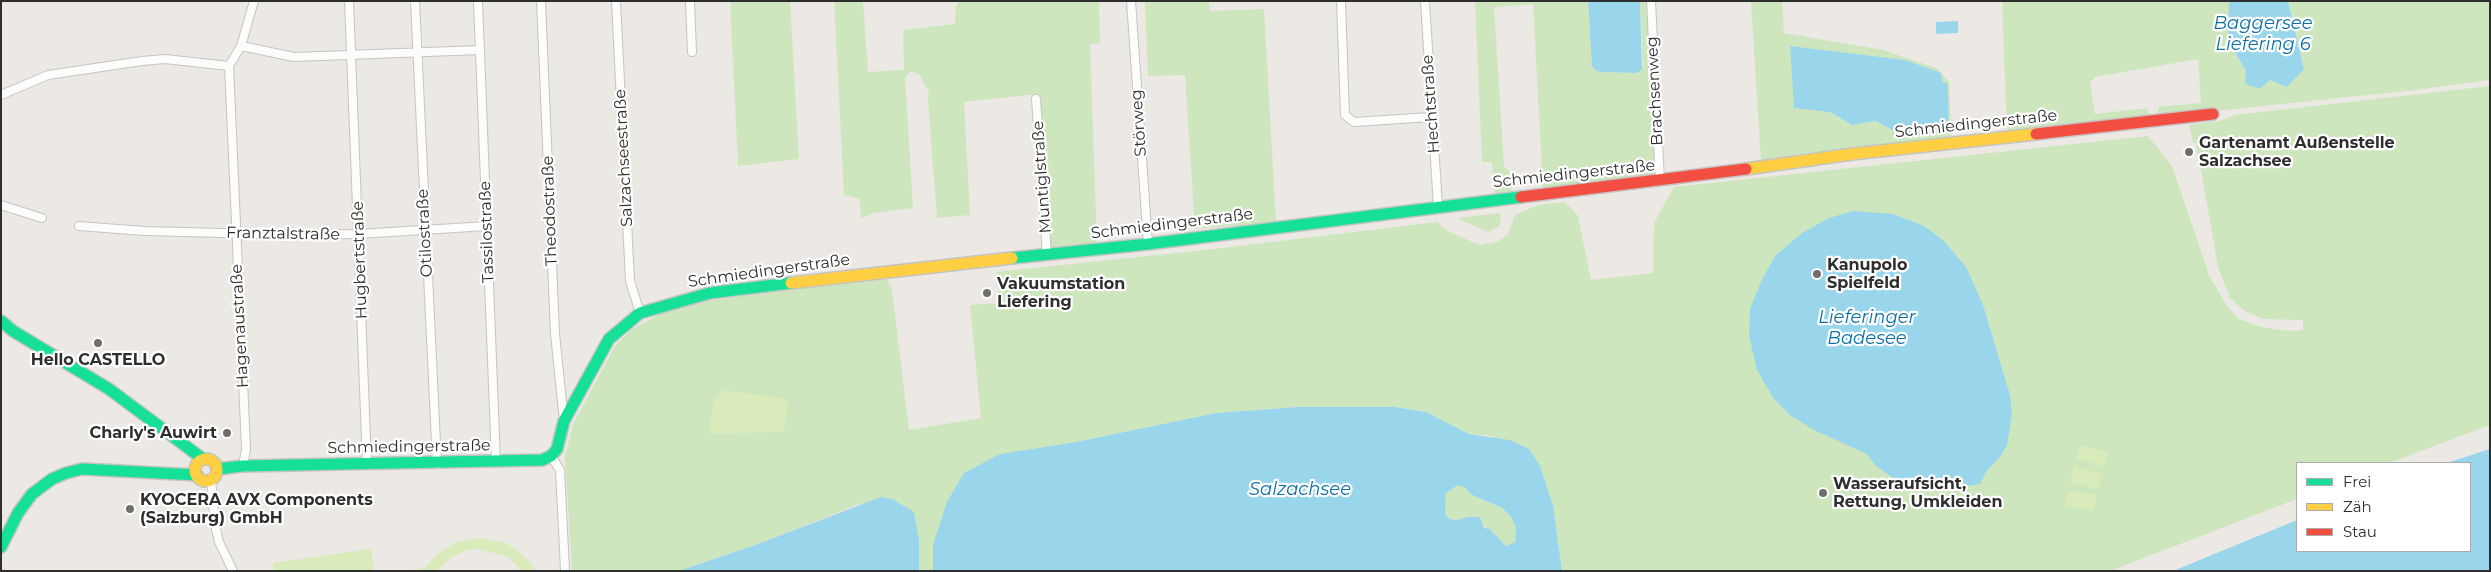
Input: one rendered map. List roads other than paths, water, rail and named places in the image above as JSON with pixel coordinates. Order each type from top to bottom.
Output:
[{"type":"street","points":[[1,94],[48,75],[165,58],[229,66],[241,46],[254,1]]},
{"type":"street","name":"Hugbertstraße","points":[[349,1],[367,465]]},
{"type":"street","name":"Otilostraße","points":[[415,1],[437,464]]},
{"type":"street","name":"Tassilostraße","points":[[478,1],[496,462]]},
{"type":"street","name":"Theodostraße","points":[[541,1],[555,334],[564,421]]},
{"type":"street","name":"Salzachseestraße","points":[[616,1],[630,281],[640,313]]},
{"type":"street","points":[[690,1],[692,52]]},
{"type":"street","name":"Störweg","points":[[1131,1],[1148,244]]},
{"type":"street","points":[[1340,1],[1345,115],[1354,122],[1431,117]]},
{"type":"street","name":"Hechtstraße","points":[[1425,1],[1438,207]]},
{"type":"street","name":"Brachsenweg","points":[[1651,1],[1660,181]]},
{"type":"street","points":[[241,46],[294,57],[480,50]]},
{"type":"street","name":"Hagenaustraße","points":[[229,66],[246,449],[243,466]]},
{"type":"street","name":"Muntiglstraße","points":[[1036,99],[1047,255]]},
{"type":"street","name":"Schmiedingerstraße","points":[[214,474],[243,466],[437,464],[542,460],[552,456],[561,439],[564,421],[609,339],[640,313],[710,293],[892,270],[1148,244],[1660,181],[1867,152],[2213,114]]},
{"type":"street","points":[[1,205],[42,218]]},
{"type":"street","name":"Franztalstraße","points":[[80,226],[144,232],[359,234],[425,228],[487,226]]},
{"type":"street","points":[[1,321],[13,331],[109,389],[203,460],[212,460],[215,525],[219,542],[233,571]]},
{"type":"street","points":[[552,456],[560,470],[565,571]]},
{"type":"street","points":[[203,460],[196,466],[197,475],[202,480],[214,474]]},
{"type":"street","points":[[1,547],[18,513],[32,494],[52,479],[66,473],[82,469],[197,475]]},
{"type":"water","points":[[1588,1],[1640,1],[1642,69],[1637,73],[1600,72],[1594,69],[1592,66]]},
{"type":"water","name":"Baggersee Liefering 6","points":[[2229,1],[2288,1],[2304,69],[2287,87],[2270,80],[2260,89],[2245,84],[2246,71],[2228,41]]},
{"type":"water","points":[[1958,21],[1958,33],[1936,34],[1936,22]]},
{"type":"water","points":[[1790,46],[1905,60],[1941,73],[1943,82],[1948,84],[1949,131],[1903,136],[1876,121],[1852,125],[1830,112],[1794,108]]},
{"type":"water","name":"Lieferinger Badesee","points":[[1853,211],[1893,214],[1924,226],[1943,240],[1966,267],[1983,305],[2010,395],[2012,414],[2007,445],[2000,457],[1987,470],[1980,484],[1937,490],[1920,490],[1893,478],[1875,465],[1867,454],[1814,430],[1791,416],[1774,399],[1757,370],[1749,335],[1750,309],[1761,282],[1775,256],[1802,233],[1829,218]]},
{"type":"water","name":"Salzachsee","points":[[1297,407],[1395,407],[1426,412],[1469,434],[1510,440],[1529,449],[1540,466],[1553,505],[1562,571],[933,571],[933,545],[947,502],[964,473],[1000,454],[1076,442],[1216,413]],"holes":[[[1458,485],[1466,488],[1470,494],[1502,508],[1511,517],[1516,528],[1515,542],[1506,546],[1490,529],[1484,528],[1480,517],[1467,517],[1458,520],[1449,519],[1445,513],[1446,493]]]},
{"type":"water","points":[[2490,449],[2490,571],[2173,571],[2296,520],[2296,552],[2471,552],[2471,462],[2450,462]]},
{"type":"water","points":[[881,497],[892,499],[914,512],[919,540],[919,571],[679,571],[755,545]]},
{"type":"place","name":"Gartenamt Außenstelle Salzachsee","points":[[2189,152]]},
{"type":"place","name":"Kanupolo Spielfeld","points":[[1817,274]]},
{"type":"place","name":"Vakuumstation Liefering","points":[[987,293]]},
{"type":"place","name":"Hello CASTELLO","points":[[98,343]]},
{"type":"place","name":"Charly's Auwirt","points":[[227,433]]},
{"type":"place","name":"Wasseraufsicht, Rettung, Umkleiden","points":[[1823,493]]},
{"type":"place","name":"KYOCERA AVX Components (Salzburg) GmbH","points":[[130,509]]}]
